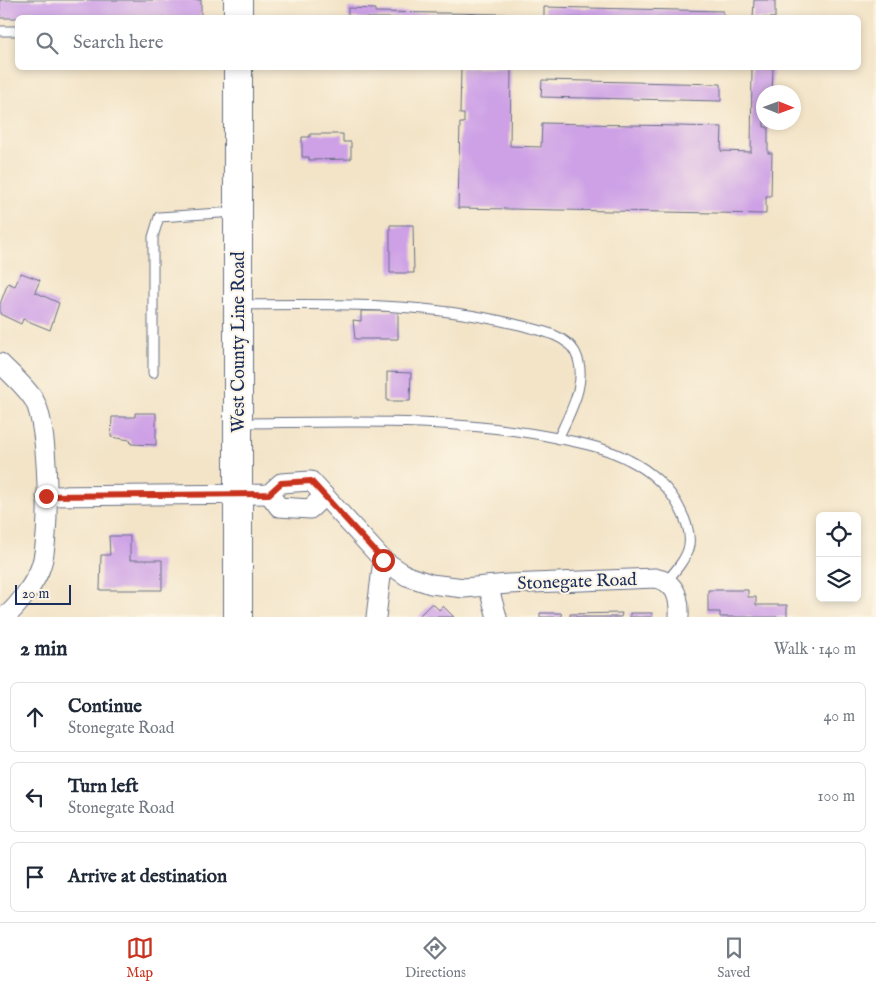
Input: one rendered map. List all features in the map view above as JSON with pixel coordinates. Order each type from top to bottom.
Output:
[{"type":"main road","points":[[238,0],[238,15]]},
{"type":"main road","name":"West County Line Road","points":[[238,70],[238,617]]},
{"type":"street","points":[[0,364],[34,400],[44,431],[46,496],[45,548],[41,568],[12,613],[3,617]]},
{"type":"street","name":"Stonegate Road","points":[[46,496],[269,494],[281,483],[311,481],[383,560],[407,576],[431,584],[456,588],[651,578],[666,582]]},
{"type":"street","points":[[269,494],[279,507],[310,509],[324,496]]},
{"type":"street","points":[[376,617],[383,560]]},
{"type":"street","points":[[666,582],[673,587],[678,595],[679,617]]},
{"type":"street","name":"Stonegate Road","points":[[488,586],[497,617]]},
{"type":"lane","points":[[0,31],[15,31]]},
{"type":"lane","points":[[153,373],[153,237],[159,217],[238,212]]},
{"type":"lane","points":[[238,305],[403,306],[464,313],[534,329],[566,340],[576,354],[579,384],[578,391],[558,439]]},
{"type":"lane","points":[[237,423],[440,425],[527,432],[591,445],[629,460],[658,480],[676,500],[687,522],[691,544],[682,562],[666,582]]},
{"type":"building","points":[[0,0],[201,0],[201,15],[15,15],[15,18],[0,18]]},
{"type":"building","points":[[754,0],[775,0],[775,15],[753,15]]},
{"type":"building","points":[[544,7],[723,11],[723,15],[544,15]]},
{"type":"building","points":[[348,8],[375,9],[375,12],[505,14],[505,15],[348,15]]},
{"type":"building","points":[[461,70],[511,70],[510,146],[541,147],[542,123],[722,127],[721,151],[751,152],[752,70],[773,70],[772,85],[756,85],[756,130],[768,130],[768,153],[772,153],[771,196],[766,196],[766,214],[458,208],[460,123],[464,123],[464,114],[460,114]]},
{"type":"building","points":[[542,80],[721,84],[721,101],[541,97]]},
{"type":"building","points":[[310,134],[343,134],[343,142],[351,142],[351,159],[309,160],[309,157],[302,157],[302,137],[310,137]]},
{"type":"building","points":[[390,225],[413,225],[414,273],[390,273]]},
{"type":"building","points":[[21,273],[40,280],[35,292],[59,303],[50,330],[23,319],[21,324],[0,314],[0,304],[8,283],[15,286]]},
{"type":"building","points":[[361,311],[398,311],[398,339],[355,339],[353,320],[361,321]]},
{"type":"building","points":[[387,372],[411,373],[410,401],[387,401]]},
{"type":"building","points":[[135,413],[156,413],[156,445],[131,444],[130,440],[111,437],[112,417],[135,417]]},
{"type":"building","points":[[109,536],[130,536],[130,560],[162,560],[162,590],[100,590],[101,555],[110,555]]},
{"type":"building","points":[[708,590],[748,590],[748,597],[756,597],[756,605],[787,605],[787,617],[720,617],[720,612],[708,612]]},
{"type":"building","points":[[432,603],[439,610],[443,606],[454,617],[418,617]]},
{"type":"building","points":[[540,613],[561,613],[562,617],[540,617]]},
{"type":"building","points":[[622,613],[621,617],[570,617],[570,614]]},
{"type":"building","points":[[630,613],[652,613],[652,617],[630,617]]},
{"type":"route","points":[[46,496],[269,494],[281,483],[311,481],[383,560]]}]
